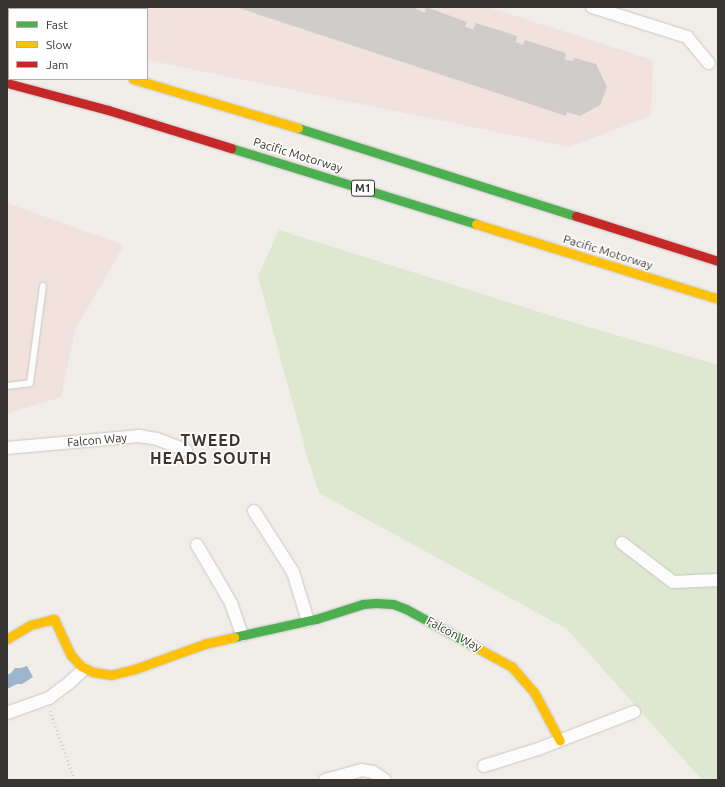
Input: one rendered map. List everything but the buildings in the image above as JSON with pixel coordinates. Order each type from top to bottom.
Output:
[{"type":"main road","name":"Pacific Motorway","points":[[137,80],[218,103],[718,261]]},
{"type":"main road","name":"Pacific Motorway","points":[[7,83],[115,112],[718,299]]},
{"type":"main road","name":"Falcon Way","points":[[84,669],[99,674],[119,674],[190,648],[308,621],[368,603],[387,603],[402,606],[512,667],[534,692],[560,741]]},
{"type":"main road","points":[[9,637],[35,623],[54,619],[71,654],[84,669]]},
{"type":"street","points":[[592,7],[688,37],[709,63]]},
{"type":"street","name":"Falcon Way","points":[[7,448],[139,436],[151,438],[186,450]]},
{"type":"street","points":[[254,511],[293,572],[308,621]]},
{"type":"street","points":[[622,543],[673,582],[718,580]]},
{"type":"street","points":[[197,545],[231,603],[242,635]]},
{"type":"street","points":[[7,714],[46,700],[65,687],[84,669]]},
{"type":"street","points":[[484,766],[560,741],[634,712]]},
{"type":"street","points":[[325,780],[362,770],[373,772],[385,780]]},
{"type":"lane","points":[[7,386],[30,383],[43,286]]},
{"type":"path","points":[[46,700],[75,780]]},
{"type":"shaded area","points":[[7,7],[488,7],[653,60],[651,116],[569,147],[148,60],[148,8],[8,8],[7,31]]},
{"type":"shaded area","points":[[7,203],[124,245],[75,330],[61,397],[7,414]]},
{"type":"green space","points":[[279,230],[565,320],[718,365],[718,780],[702,780],[567,629],[319,493],[309,463],[258,276]]},
{"type":"water","points":[[27,666],[33,677],[22,684],[17,684],[7,689],[7,675],[15,668]]},
{"type":"traffic: fast","points":[[298,128],[576,216]]},
{"type":"traffic: fast","points":[[231,148],[476,224]]},
{"type":"traffic: fast","points":[[234,637],[316,619],[363,604],[376,603],[393,604],[406,609],[472,645]]},
{"type":"traffic: slow","points":[[136,80],[298,128]]},
{"type":"traffic: slow","points":[[476,224],[718,299]]},
{"type":"traffic: slow","points":[[7,639],[30,625],[54,619],[71,655],[81,666],[93,672],[111,675],[135,669],[204,644],[234,637]]},
{"type":"traffic: slow","points":[[472,645],[512,667],[534,692],[560,741]]},
{"type":"traffic: jam","points":[[7,83],[108,110],[231,148]]},
{"type":"traffic: jam","points":[[576,216],[718,261]]},
{"type":"district","name":"TWEED HEADS SOUTH","points":[[211,449]]}]
